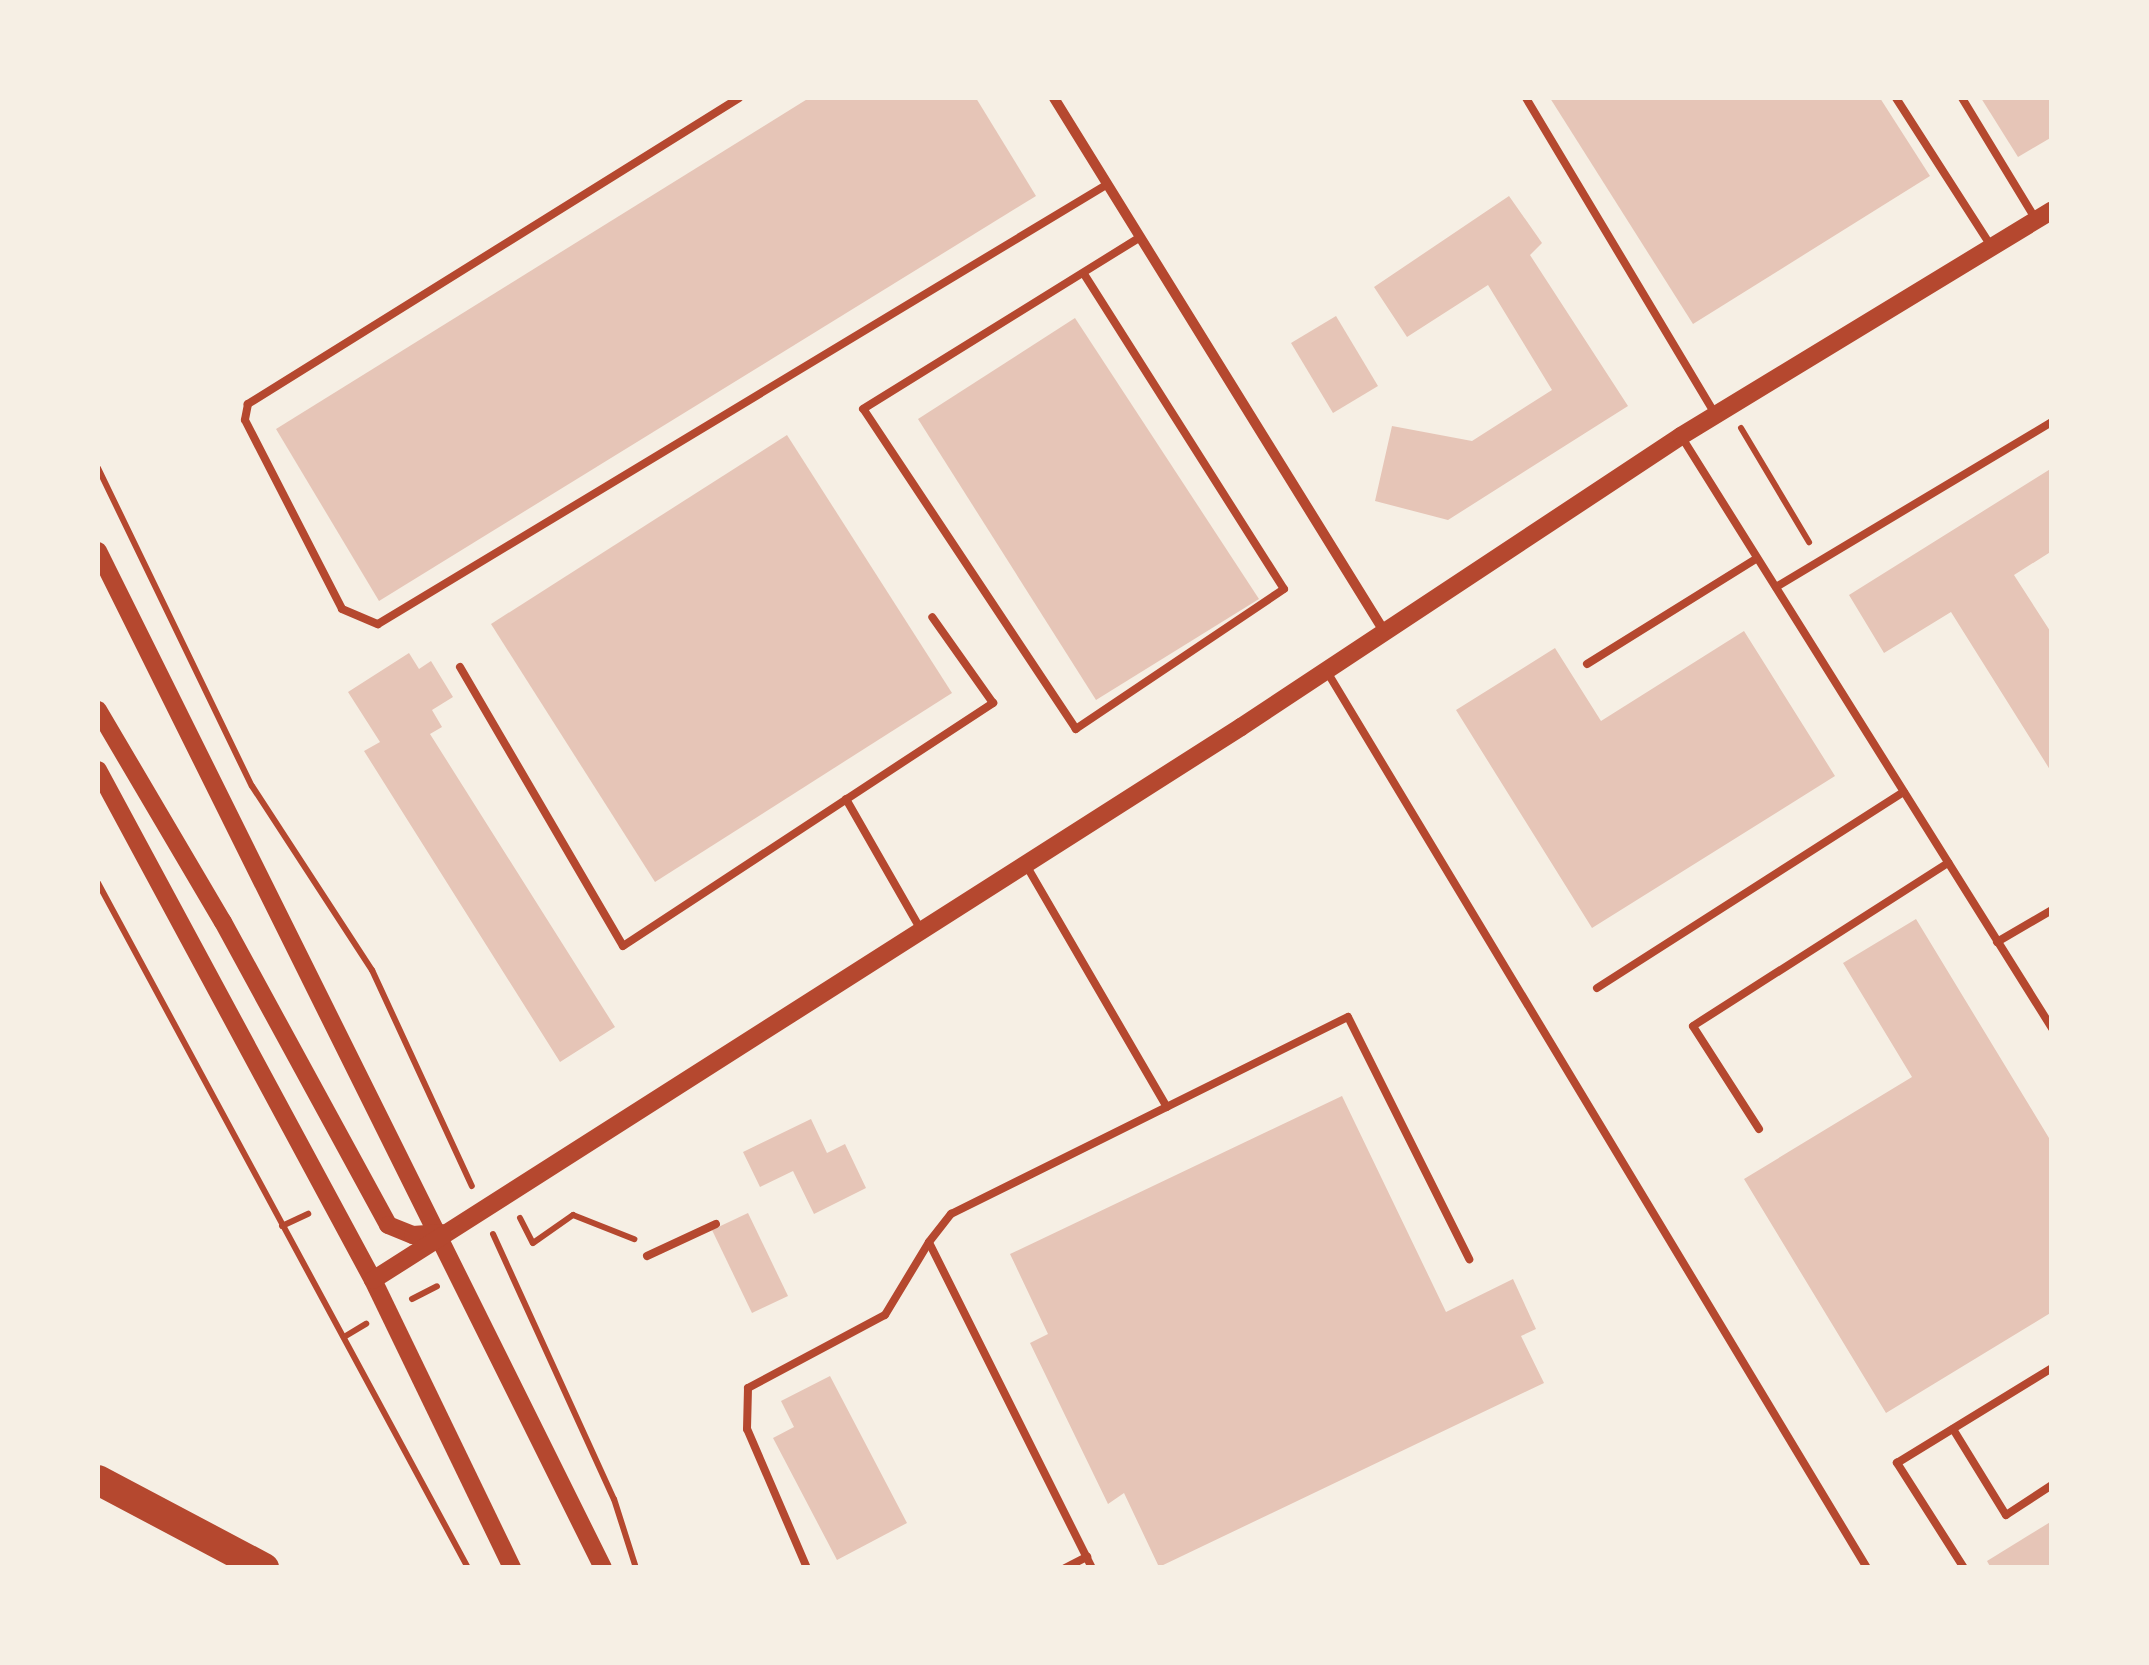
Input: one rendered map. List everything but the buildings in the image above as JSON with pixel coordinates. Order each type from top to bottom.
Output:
[{"type":"highway","points":[[98,1465],[163,1517]]},
{"type":"highway","points":[[98,1480],[264,1568]]},
{"type":"street","points":[[1054,98],[1384,631]]},
{"type":"street","points":[[373,1280],[1326,670],[1681,436],[2044,215]]},
{"type":"street","points":[[98,551],[441,1233],[603,1568]]},
{"type":"street","points":[[98,710],[223,922],[388,1225],[413,1236],[441,1233]]},
{"type":"street","points":[[98,770],[373,1280],[512,1568]]},
{"type":"lane","points":[[739,98],[248,404],[245,420],[342,610],[378,624],[1106,184]]},
{"type":"lane","points":[[1526,98],[1722,411]]},
{"type":"lane","points":[[1896,98],[1991,246]]},
{"type":"lane","points":[[1962,98],[2044,215]]},
{"type":"lane","points":[[1084,274],[1284,588],[1076,729],[863,408],[1140,238]]},
{"type":"lane","points":[[1776,588],[2052,422]]},
{"type":"lane","points":[[1681,436],[2052,1028]]},
{"type":"lane","points":[[1587,664],[1757,558]]},
{"type":"lane","points":[[460,667],[623,946],[993,702],[932,617]]},
{"type":"lane","points":[[1326,670],[1868,1568]]},
{"type":"lane","points":[[1597,988],[1904,792]]},
{"type":"lane","points":[[846,799],[920,928]]},
{"type":"lane","points":[[1025,863],[1167,1107]]},
{"type":"lane","points":[[1758,1128],[1694,1026],[1948,863]]},
{"type":"lane","points":[[1997,942],[2052,910]]},
{"type":"lane","points":[[808,1568],[747,1428],[748,1388],[885,1315],[929,1242],[951,1214],[1348,1017],[1469,1259]]},
{"type":"lane","points":[[646,1256],[716,1224]]},
{"type":"lane","points":[[929,1242],[1092,1568]]},
{"type":"lane","points":[[1964,1568],[1897,1464],[2052,1368]]},
{"type":"lane","points":[[1953,1429],[2006,1515],[2052,1485]]},
{"type":"lane","points":[[1065,1568],[1087,1557]]},
{"type":"path","points":[[1722,411],[1820,560]]},
{"type":"path","points":[[98,468],[252,786],[372,970],[614,1499],[636,1568]]},
{"type":"path","points":[[98,884],[468,1568]]},
{"type":"path","points":[[508,1195],[534,1243],[573,1215],[637,1240],[646,1256]]}]
